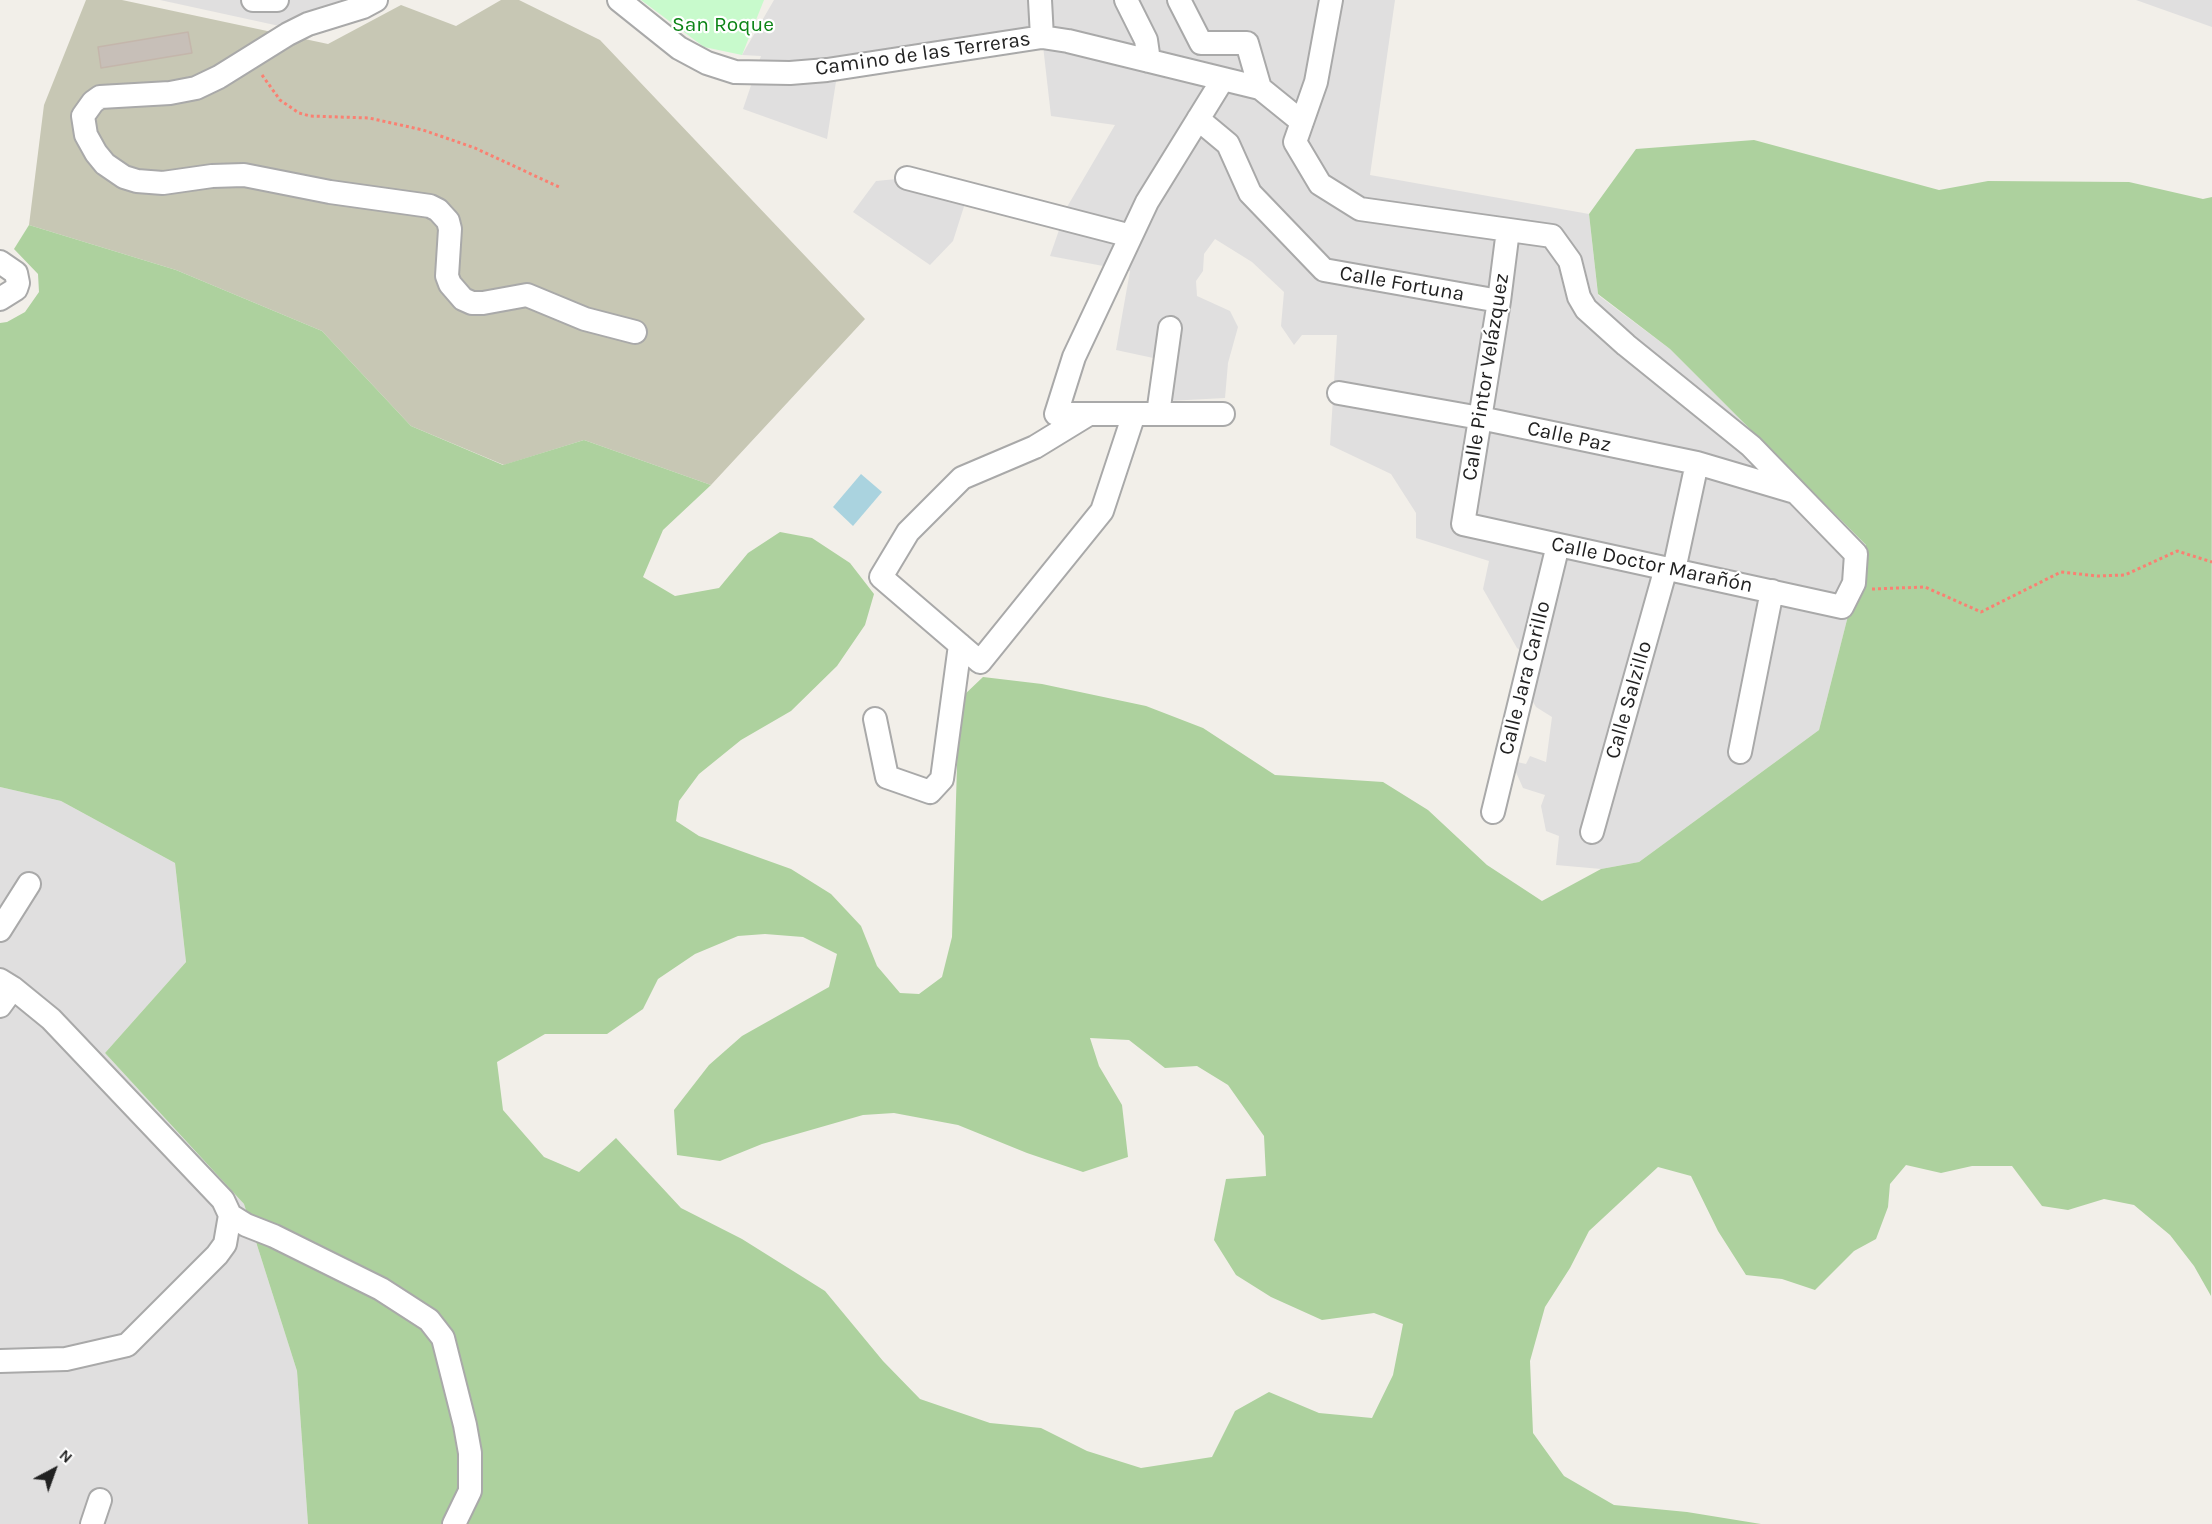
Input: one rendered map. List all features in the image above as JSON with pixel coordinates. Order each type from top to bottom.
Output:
[{"type":"street","points":[[253,0],[277,0]]},
{"type":"street","points":[[376,0],[363,7],[308,24],[219,77],[186,91],[100,97],[93,102],[83,116],[86,135],[96,153],[112,170],[137,181],[163,183],[243,174],[330,192],[430,206],[438,210],[448,221],[450,229],[447,276],[450,284],[463,299],[472,303],[483,303],[527,295],[585,319],[635,332]]},
{"type":"street","name":"Camino de las Terreras","points":[[619,0],[679,48],[707,63],[735,72],[790,73],[827,70],[1042,37],[1068,41],[1260,88],[1302,122]]},
{"type":"street","points":[[1040,0],[1042,37]]},
{"type":"street","points":[[1126,0],[1146,40],[1149,61]]},
{"type":"street","points":[[1179,0],[1201,43],[1247,43],[1260,88]]},
{"type":"street","points":[[1331,0],[1316,82],[1295,142],[1320,184],[1360,209],[1552,236],[1570,261],[1579,297],[1586,309],[1626,345],[1751,446],[1797,492],[1856,554],[1854,583]]},
{"type":"street","points":[[1223,79],[1147,202],[1074,357],[1056,414],[1223,414]]},
{"type":"street","name":"Calle Fortuna","points":[[1198,119],[1228,144],[1250,193],[1324,270],[1499,301]]},
{"type":"street","points":[[907,178],[1131,236]]},
{"type":"street","name":"Calle Pintor Velázquez","points":[[1463,524],[1499,301],[1508,230]]},
{"type":"street","points":[[0,262],[15,273],[18,283],[16,289],[0,299]]},
{"type":"street","points":[[1158,414],[1170,328]]},
{"type":"street","name":"Calle Paz","points":[[1339,393],[1480,418],[1697,463],[1797,492]]},
{"type":"street","points":[[1089,414],[1035,447],[962,478],[908,532],[881,577],[980,662],[1102,511],[1134,414]]},
{"type":"street","name":"Calle Salzillo","points":[[1592,832],[1670,569],[1697,463]]},
{"type":"street","name":"Calle Doctor Marañón","points":[[1463,524],[1842,607],[1854,583]]},
{"type":"street","name":"Calle Jara Carillo","points":[[1493,812],[1558,544]]},
{"type":"street","points":[[1740,752],[1772,591]]},
{"type":"street","points":[[875,719],[887,777],[930,792],[942,780],[960,645]]},
{"type":"street","points":[[0,930],[29,884]]},
{"type":"street","points":[[4,991],[59,1027],[223,1200],[230,1215],[246,1225],[274,1236],[394,1296],[429,1320],[443,1338],[465,1425],[471,1472],[470,1491],[454,1524]]},
{"type":"street","points":[[0,1361],[66,1359],[127,1345],[217,1255],[225,1244],[230,1215]]},
{"type":"street","points":[[92,1524],[100,1500]]},
{"type":"path","points":[[251,58],[280,100],[299,113],[310,116],[369,118],[423,130],[475,148],[559,187]]},
{"type":"path","points":[[1854,583],[1867,589],[1925,587],[1981,612],[2061,572],[2097,576],[2125,575],[2177,551],[2212,562]]},
{"type":"shaded area","points":[[86,0],[122,0],[328,44],[401,5],[456,26],[501,0],[519,0],[600,40],[865,319],[711,485],[584,440],[504,465],[411,426],[322,331],[176,270],[29,225],[44,105]]},
{"type":"shaded area","points":[[160,0],[369,0],[284,27]]},
{"type":"shaded area","points":[[774,0],[1395,0],[1370,175],[1589,214],[1598,295],[1670,349],[1866,545],[1819,730],[1639,862],[1601,869],[1556,865],[1559,836],[1546,831],[1541,806],[1545,795],[1523,788],[1515,770],[1517,762],[1526,764],[1530,756],[1546,762],[1552,717],[1536,707],[1533,702],[1537,663],[1517,648],[1483,589],[1489,561],[1416,538],[1416,513],[1391,474],[1330,445],[1337,335],[1302,335],[1294,345],[1281,326],[1284,292],[1252,262],[1215,239],[1204,254],[1203,271],[1196,281],[1197,296],[1230,311],[1238,327],[1228,363],[1225,398],[1168,401],[1158,359],[1116,350],[1130,271],[1050,256],[1067,207],[1115,125],[1051,116],[1042,37],[924,55],[840,56],[827,139],[743,109],[761,56],[742,55]]},
{"type":"shaded area","points":[[2136,0],[2212,0],[2212,27]]},
{"type":"shaded area","points":[[907,178],[968,194],[953,241],[930,265],[853,212],[876,181]]},
{"type":"shaded area","points":[[0,787],[61,801],[175,863],[186,962],[105,1053],[244,1204],[297,1371],[308,1524],[0,1524]]},
{"type":"green space","name":"San Roque","points":[[641,0],[764,0],[742,55],[704,47]]},
{"type":"green space","points":[[1754,140],[1939,190],[1988,181],[2129,182],[2203,199],[2212,197],[2211,1296],[2194,1266],[2170,1235],[2134,1205],[2104,1199],[2068,1210],[2042,1206],[2012,1166],[1972,1166],[1941,1173],[1906,1165],[1890,1184],[1888,1207],[1876,1239],[1854,1251],[1815,1290],[1782,1279],[1746,1275],[1718,1231],[1691,1176],[1658,1167],[1589,1231],[1570,1268],[1545,1307],[1530,1361],[1533,1433],[1564,1476],[1614,1505],[1687,1512],[1761,1524],[308,1524],[297,1371],[244,1204],[105,1053],[186,962],[175,863],[61,801],[0,787],[0,323],[7,322],[25,312],[39,292],[38,274],[14,249],[29,225],[176,270],[322,331],[411,426],[503,465],[584,440],[711,485],[663,530],[643,577],[675,596],[719,588],[748,553],[780,532],[812,538],[850,563],[874,594],[865,625],[837,666],[791,711],[741,740],[699,774],[679,801],[676,821],[699,836],[791,869],[831,894],[861,926],[877,966],[900,993],[919,994],[942,977],[952,937],[958,731],[963,696],[983,677],[1042,684],[1146,706],[1203,728],[1275,775],[1383,782],[1428,810],[1487,865],[1542,901],[1601,869],[1639,862],[1819,730],[1866,545],[1670,349],[1598,294],[1589,214],[1636,149]],"holes":[[[765,934],[803,937],[837,954],[829,987],[742,1036],[709,1065],[674,1110],[677,1155],[720,1161],[762,1144],[863,1115],[894,1113],[958,1125],[1027,1153],[1083,1172],[1128,1157],[1122,1105],[1099,1066],[1090,1038],[1129,1040],[1165,1068],[1197,1066],[1228,1085],[1264,1136],[1266,1176],[1226,1179],[1214,1240],[1236,1275],[1271,1297],[1322,1320],[1374,1313],[1403,1324],[1393,1375],[1372,1418],[1319,1413],[1269,1392],[1235,1411],[1212,1457],[1141,1468],[1087,1451],[1041,1428],[990,1423],[920,1399],[883,1361],[825,1291],[742,1239],[681,1208],[616,1138],[579,1172],[544,1157],[503,1110],[497,1062],[545,1034],[607,1034],[643,1009],[658,979],[695,954],[738,936]]]},
{"type":"water","points":[[861,474],[882,492],[853,526],[833,507]]},
{"type":"building","points":[[188,32],[192,53],[101,68],[98,47]]}]
